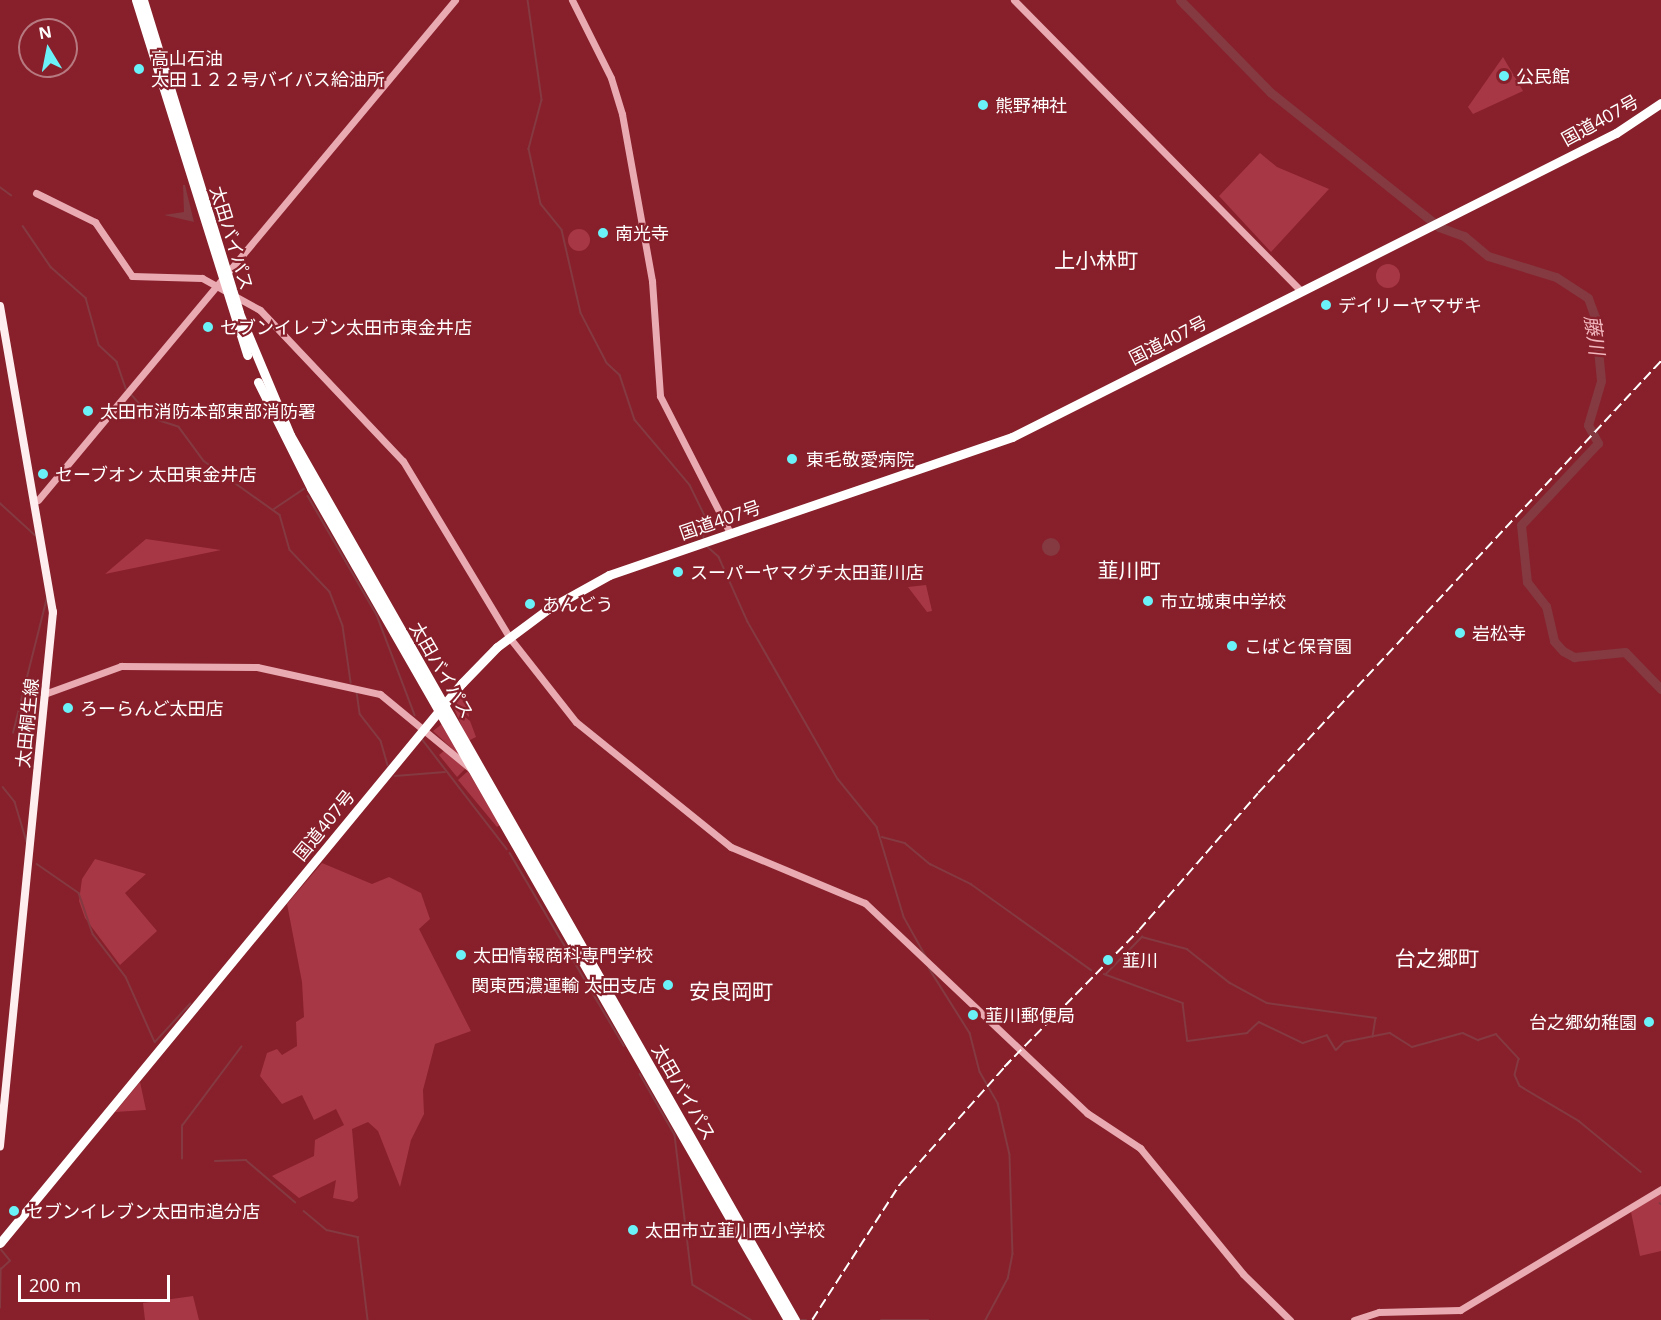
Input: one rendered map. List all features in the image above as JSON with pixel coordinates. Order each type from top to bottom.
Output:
[{"type":"highway","name":"太田バイパス","points":[[136,0],[223,283],[279,428],[759,1263],[788,1320]]},
{"type":"highway","name":"太田バイパス","points":[[143,0],[223,283],[232,292],[290,435],[441,709],[472,770],[759,1263],[795,1320]]},
{"type":"highway","name":"国道407号","points":[[0,1243],[424,729],[509,637],[595,581],[1012,436],[1616,133],[1661,103]]},
{"type":"main road","name":"太田桐生線","points":[[0,306],[52,599],[47,693],[0,1146]]},
{"type":"street","points":[[38,500],[223,283],[455,0]]},
{"type":"street","points":[[572,0],[611,78],[622,114],[652,281],[660,396],[730,533]]},
{"type":"street","points":[[1014,0],[1221,204],[1300,290]]},
{"type":"street","points":[[36,193],[95,222],[132,276],[193,276],[223,283]]},
{"type":"street","points":[[232,292],[260,310],[388,442],[509,637],[576,722],[715,835],[741,852],[847,892],[926,959],[1087,1113],[1146,1154],[1232,1262],[1290,1320]]},
{"type":"street","points":[[47,693],[121,666],[230,664],[380,694],[472,770]]},
{"type":"street","points":[[1354,1320],[1379,1312],[1460,1310],[1661,1189]]},
{"type":"shaded area","points":[[1503,57],[1523,91],[1473,114],[1468,107]]},
{"type":"shaded area","points":[[1260,153],[1277,167],[1329,189],[1271,252],[1219,196]]},
{"type":"shaded area","points":[[183,185],[185,185],[194,222],[164,215],[184,212]]},
{"type":"shaded area","points":[[575,229],[583,229],[590,236],[590,244],[583,251],[575,251],[568,244],[568,236]]},
{"type":"shaded area","points":[[1388,264],[1396,268],[1400,276],[1396,284],[1388,288],[1380,284],[1376,276],[1380,268]]},
{"type":"shaded area","points":[[1051,538],[1057,541],[1060,547],[1057,553],[1051,556],[1045,553],[1042,547],[1045,541]]},
{"type":"shaded area","points":[[146,539],[221,550],[105,574]]},
{"type":"shaded area","points":[[926,585],[932,611],[927,612],[908,587]]},
{"type":"shaded area","points":[[464,691],[469,716],[469,717],[455,703]]},
{"type":"shaded area","points":[[454,708],[470,721],[476,737],[468,741]]},
{"type":"shaded area","points":[[442,724],[463,759],[433,731]]},
{"type":"shaded area","points":[[445,750],[466,768],[457,777],[439,755]]},
{"type":"shaded area","points":[[468,771],[500,825],[497,827],[458,780]]},
{"type":"shaded area","points":[[95,859],[146,874],[125,893],[157,931],[120,965],[85,918],[79,901],[82,879]]},
{"type":"shaded area","points":[[322,863],[372,884],[389,877],[421,893],[430,919],[419,929],[471,1031],[435,1044],[423,1090],[424,1114],[411,1140],[400,1187],[378,1131],[368,1122],[352,1129],[358,1198],[353,1202],[333,1198],[336,1180],[299,1198],[272,1176],[314,1156],[315,1140],[344,1125],[336,1109],[314,1120],[302,1095],[282,1104],[260,1076],[267,1053],[277,1049],[282,1055],[297,1046],[296,1022],[304,1017],[302,982],[287,904]]},
{"type":"shaded area","points":[[140,1082],[146,1110],[115,1112]]},
{"type":"shaded area","points":[[1661,1192],[1661,1251],[1640,1256],[1631,1212]]},
{"type":"shaded area","points":[[193,1296],[199,1320],[145,1320],[143,1303]]},
{"type":"waterway","points":[[528,0],[542,100],[529,149],[541,204],[562,230],[581,313],[607,363],[620,375],[635,420],[690,485],[705,516],[704,538]]},
{"type":"waterway","name":"藤川","points":[[1180,0],[1270,92],[1439,227],[1464,236],[1488,256],[1556,277],[1588,298],[1595,317],[1601,381],[1588,425],[1598,443],[1521,525],[1527,582],[1546,606],[1554,641],[1563,651],[1574,657],[1625,652],[1661,689]]},
{"type":"waterway","points":[[0,187],[11,195]]},
{"type":"waterway","points":[[23,226],[51,267],[86,298],[99,345],[117,362],[126,388]]},
{"type":"waterway","points":[[131,394],[152,418],[179,427],[204,461],[280,515],[290,550],[330,592],[343,626],[351,682]]},
{"type":"waterway","points":[[274,509],[304,489]]},
{"type":"waterway","points":[[308,496],[377,615],[415,715]]},
{"type":"waterway","points":[[0,503],[35,535]]},
{"type":"waterway","points":[[708,547],[719,557],[748,622],[838,779],[877,827],[904,917],[928,960]]},
{"type":"waterway","points":[[13,733],[47,598]]},
{"type":"waterway","points":[[357,692],[360,714],[381,741],[388,765]]},
{"type":"waterway","points":[[422,739],[507,849]]},
{"type":"waterway","points":[[395,776],[445,772]]},
{"type":"waterway","points":[[3,787],[15,802],[27,842]]},
{"type":"waterway","points":[[882,837],[905,843],[930,864],[971,884],[1091,970]]},
{"type":"waterway","points":[[510,853],[624,1046]]},
{"type":"waterway","points":[[37,864],[79,893],[93,934],[126,977],[155,1042],[190,1004]]},
{"type":"waterway","points":[[1106,974],[1142,937],[1187,949],[1230,983],[1267,1003],[1376,1018],[1373,1037]]},
{"type":"waterway","points":[[929,968],[970,1033],[980,1072],[998,1103],[1010,1155],[1013,1254],[1008,1279],[986,1320]]},
{"type":"waterway","points":[[1104,974],[1183,1003],[1188,1041],[1247,1033],[1259,1022],[1303,1043],[1327,1035],[1336,1050],[1344,1042],[1390,1033],[1412,1047],[1463,1033],[1478,1040],[1496,1034],[1519,1059],[1515,1075],[1520,1086],[1579,1121],[1641,1172]]},
{"type":"waterway","points":[[182,1159],[182,1126],[241,1047]]},
{"type":"waterway","points":[[640,1074],[675,1135],[693,1285],[751,1320]]},
{"type":"waterway","points":[[215,1161],[246,1160],[295,1202]]},
{"type":"waterway","points":[[304,1211],[327,1230],[358,1237],[368,1320]]},
{"type":"waterway","points":[[0,1308],[1,1269],[10,1261],[1,1250]]},
{"type":"waterway","points":[[800,1320],[806,1320]]},
{"type":"waterway","points":[[881,1320],[928,1320]]},
{"type":"railway","points":[[1004,1067],[1139,930],[1258,793],[1661,361]]},
{"type":"railway","points":[[812,1320],[900,1184],[1010,1061]]},
{"type":"place","name":"高山石油 太田１２２号バイパス給油所","points":[[139,69]]},
{"type":"place","name":"公民館","points":[[1504,76]]},
{"type":"place","name":"熊野神社","points":[[983,105]]},
{"type":"place","name":"南光寺","points":[[603,233]]},
{"type":"place","name":"デイリーヤマザキ","points":[[1326,305]]},
{"type":"place","name":"セブンイレブン太田市東金井店","points":[[208,327]]},
{"type":"place","name":"太田市消防本部東部消防署","points":[[88,411]]},
{"type":"place","name":"東毛敬愛病院","points":[[792,459]]},
{"type":"place","name":"セーブオン 太田東金井店","points":[[43,474]]},
{"type":"place","name":"スーパーヤマグチ太田韮川店","points":[[678,572]]},
{"type":"place","name":"市立城東中学校","points":[[1148,601]]},
{"type":"place","name":"あんどう","points":[[530,604]]},
{"type":"place","name":"岩松寺","points":[[1460,633]]},
{"type":"place","name":"こばと保育園","points":[[1232,646]]},
{"type":"place","name":"ろーらんど太田店","points":[[68,708]]},
{"type":"place","name":"太田情報商科専門学校","points":[[461,955]]},
{"type":"place","name":"韮川","points":[[1108,960]]},
{"type":"place","name":"関東西濃運輸 太田支店","points":[[668,985]]},
{"type":"place","name":"韮川郵便局","points":[[973,1015]]},
{"type":"place","name":"台之郷幼稚園","points":[[1649,1022]]},
{"type":"place","name":"セブンイレブン太田市追分店","points":[[14,1211]]},
{"type":"place","name":"太田市立韮川西小学校","points":[[633,1230]]},
{"type":"district","name":"上小林町","points":[[1096,260]]},
{"type":"district","name":"韮川町","points":[[1129,570]]},
{"type":"district","name":"台之郷町","points":[[1437,958]]},
{"type":"district","name":"安良岡町","points":[[731,991]]}]
